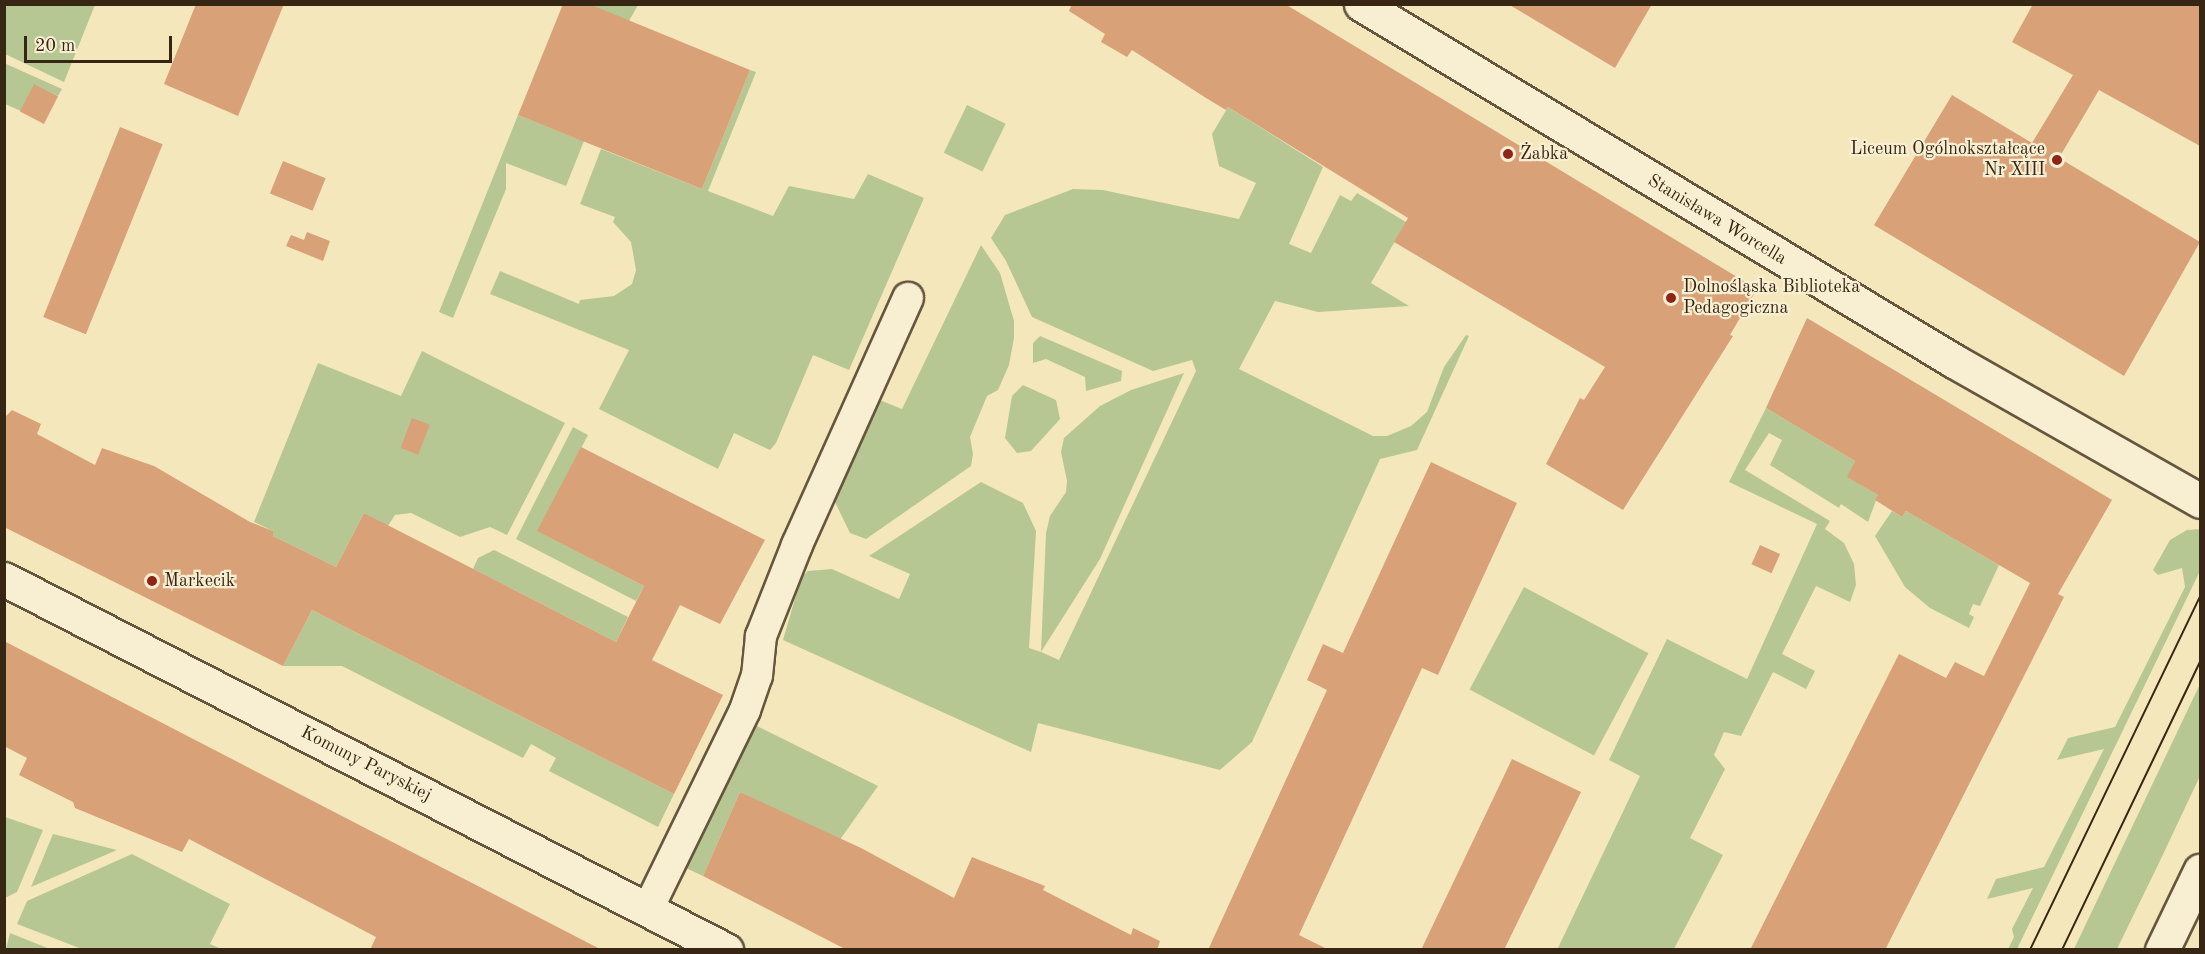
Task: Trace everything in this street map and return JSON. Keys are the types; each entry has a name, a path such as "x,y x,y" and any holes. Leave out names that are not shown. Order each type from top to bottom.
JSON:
{"street":[{"name":"Stanisława Worcella","path":"1361,4 1954,361 2200,501"},
{"name":"Komuny Paryskiej","path":"4,579 726,950"},
{"path":"2162,950 2200,871"}],"lane":[{"path":"648,909 745,710 757,676 761,636 796,545 908,298"}],"green space":[{"path":"5,4 95,5 64,82 5,54"},
{"path":"589,5 638,5 629,21"},
{"path":"4,63 62,89 58,96 34,85 21,111 5,104"},
{"path":"750,70 756,72 708,191 773,216 789,186 854,199 868,174 924,198 849,370 813,355 776,443 770,450 734,433 718,469 599,409 629,350 490,294 500,271 579,304 580,300 614,296 632,284 636,270 631,242 613,222 615,217 580,204 601,149 702,189"},
{"path":"967,105 1006,124 982,171 944,153"},
{"path":"1228,107 1323,167 1289,244 1311,253 1340,195 1351,201 1357,193 1406,222 1371,283 1409,306 1318,312 1275,301 1239,369 1373,436 1387,436 1411,426 1427,412 1444,367 1466,335 1469,336 1417,450 1380,459 1252,742 1220,770 1038,723 1031,752 783,640 801,578 808,571 832,569 899,599 910,574 869,556 981,482 1023,503 1036,531 1029,648 1059,660 1196,371 1192,360 1153,371 1032,317 1006,261 991,238 1005,215 1073,189 1103,190 1239,219 1256,183 1219,166 1212,134"},
{"path":"518,115 584,141 566,186 506,163 506,189 453,318 439,312"},
{"path":"981,245 1000,273 1014,321 1014,338 1009,365 998,390 987,396 970,437 973,454 971,466 866,539 850,533 834,500 877,399 902,409"},
{"path":"1040,336 1122,371 1121,381 1086,391 1085,377 1046,359 1033,363 1033,343"},
{"path":"422,351 565,423 507,535 490,527 460,537 411,513 395,515 388,526 364,513 336,567 273,536 273,531 254,522 318,363 401,396"},
{"path":"1184,373 1100,559 1041,652 1046,533 1050,516 1066,492 1067,481 1061,452 1064,438 1100,406 1131,390"},
{"path":"1023,385 1056,400 1060,419 1031,451 1017,453 1005,438 1012,396"},
{"path":"1766,408 1855,461 1848,477 1878,495 1868,522 1841,504 1839,508 1770,465 1782,440 1769,433 1745,470 1830,521 1825,529 1844,543 1854,564 1856,585 1850,602 1816,586 1782,654 1815,671 1806,689 1773,672 1741,736 1724,732 1714,755 1725,769 1690,838 1723,855 1674,949 1557,950 1640,776 1609,760 1667,639 1747,679 1817,524 1729,482"},
{"path":"573,427 588,435 538,531 644,586 636,601 516,539"},
{"path":"1892,511 1902,517 1906,511 1999,565 1980,606 1973,604 1969,614 1974,617 1969,628 1930,608 1905,587 1875,536"},
{"path":"2200,529 2200,571 2017,949 2008,949 2014,937 2012,929 2033,888 1987,899 1996,879 2044,867 2104,749 2057,760 2068,738 2115,727 2185,587 2182,568 2158,575 2153,570 2170,540 2187,530"},
{"path":"494,550 628,617 616,642 473,569 478,558"},
{"path":"1524,587 1648,653 1594,756 1470,689"},
{"path":"312,610 674,794 658,827 549,771 556,758 531,744 523,758 342,666 283,666"},
{"path":"2200,684 2200,776 2158,865 2117,949 2074,949"},
{"path":"755,725 878,786 839,841 740,792 703,876 684,867"},
{"path":"5,817 43,830 17,892 5,898"},
{"path":"53,834 117,850 31,887"},
{"path":"132,854 230,904 210,944 221,949 82,949 17,924 27,901"},
{"path":"10,933 50,949 6,949"}],"building":[{"path":"196,4 284,4 238,116 164,84"},
{"path":"563,4 589,4 750,70 702,189 518,115"},
{"path":"1072,4 1285,4 1757,289 1730,335 1733,336 1623,510 1546,464 1580,398 1584,400 1605,367 1394,242 1408,218 1228,107 1226,110 1206,98 1132,50 1127,57 1101,42 1105,34 1069,11"},
{"path":"1508,4 1652,4 1615,68"},
{"name":"Liceum Ogólnokształcące Nr XIII","path":"2033,4 2200,4 2200,146 2099,90 2059,158 2200,242 2124,376 1874,225 1952,95 2032,143 2073,75 2012,42"},
{"path":"34,84 58,96 44,124 20,112"},
{"path":"120,127 163,144 86,334 43,317"},
{"path":"283,161 326,178 313,211 270,193"},
{"path":"307,232 330,241 323,261 286,246 291,235 304,240"},
{"path":"1807,318 2112,500 2058,594 2064,597 1885,950 1750,950 1899,654 1946,678 1955,662 1984,676 2030,583 1906,511 1902,517 1875,500 1878,495 1847,477 1855,461 1766,408"},
{"path":"12,410 41,424 37,434 95,465 102,448 154,466 250,522 273,531 273,536 336,567 364,513 616,642 644,586 537,531 581,447 765,540 720,624 680,605 652,660 723,695 674,794 312,610 283,666 4,527 4,418"},
{"path":"412,418 430,425 418,455 401,448"},
{"path":"1431,462 1517,503 1438,675 1422,668 1299,935 1329,950 1208,950 1327,690 1307,680 1323,644 1343,653"},
{"path":"1760,545 1780,554 1772,573 1751,564"},
{"path":"4,641 602,950 370,950 376,937 189,839 182,852 75,808 73,802 19,775 27,758 4,746"},
{"path":"1512,759 1581,792 1504,950 1421,950"},
{"path":"740,792 861,848 954,898 972,857 1045,886 1043,890 1131,935 1133,928 1160,941 1157,950 847,950 703,876"}],"tram line":[{"path":"2030,950 2200,597"},
{"path":"2062,950 2200,662"}],"place":[{"name":"Żabka","path":"1508,154"},
{"name":"Liceum Ogólnokształcące Nr XIII","path":"2057,160"},
{"name":"Dolnośląska Biblioteka Pedagogiczna","path":"1671,298"},
{"name":"Markecik","path":"152,581"}]}
